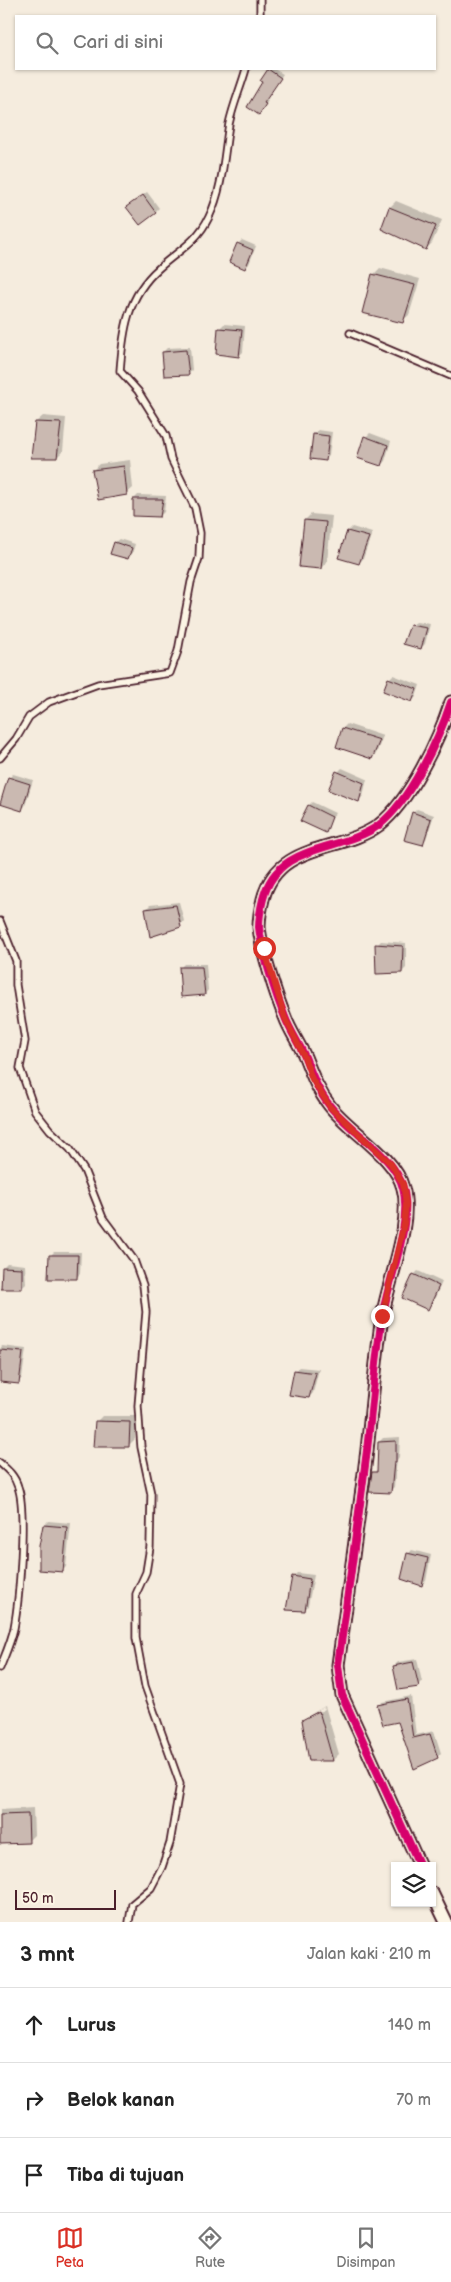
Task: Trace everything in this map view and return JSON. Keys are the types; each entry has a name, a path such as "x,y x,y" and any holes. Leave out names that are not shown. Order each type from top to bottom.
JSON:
{"street":[{"path":"418,1862 342,1695 338,1664 367,1450 382,1316 404,1224 406,1204 403,1184 391,1164 330,1107 312,1079 304,1056 285,1018 259,926 263,899 270,881 280,868 302,854 348,839 378,826 394,810 428,757 442,728 451,702"},
{"path":"436,1901 446,1922"}],"lane":[{"path":"260,0 260,15"},
{"path":"0,758 16,739 29,717 49,702 98,684 170,673 178,651 191,582 199,558 200,533 195,508 171,459 166,436 138,391 120,371 122,347 125,323 142,284 197,238 210,217 218,195 230,121 246,70"},
{"path":"350,333 451,376"},
{"path":"0,921 16,961 16,985 25,1041 20,1068 35,1111 50,1130 70,1149 84,1170 103,1218 134,1260 143,1285 146,1312 138,1406 141,1447 152,1494 150,1547 146,1572 136,1594 136,1638 139,1663 145,1686 180,1784 170,1843 162,1867 151,1888 132,1904 129,1922"},
{"path":"0,1463 13,1476 18,1487 22,1512 17,1610 14,1629 0,1668"}],"building":[{"path":"267,70 281,78 264,103 266,104 259,115 247,107 262,82 260,81"},
{"path":"143,195 156,213 140,225 126,207"},
{"path":"389,207 436,226 426,250 381,229"},
{"path":"237,243 253,250 245,269 229,262"},
{"path":"372,274 415,285 403,323 362,313"},
{"path":"218,328 242,330 239,357 216,354"},
{"path":"186,350 189,375 164,376 162,352"},
{"path":"35,422 61,423 57,458 31,458"},
{"path":"313,434 329,436 326,461 310,459"},
{"path":"364,436 388,445 381,466 357,458"},
{"path":"124,466 127,495 98,500 92,470"},
{"path":"133,499 163,499 160,517 133,516"},
{"path":"304,520 326,522 321,569 299,567"},
{"path":"347,531 369,537 359,564 338,558"},
{"path":"114,542 132,548 128,559 110,554"},
{"path":"410,625 427,628 421,649 403,644"},
{"path":"388,678 417,689 412,702 383,691"},
{"path":"342,728 380,740 372,759 336,747"},
{"path":"336,771 364,783 359,802 328,790"},
{"path":"8,777 30,784 22,811 0,804"},
{"path":"308,805 332,817 326,833 300,821"},
{"path":"412,812 431,819 423,845 404,840"},
{"path":"176,905 181,927 150,937 145,909"},
{"path":"375,944 403,946 402,973 376,974"},
{"path":"179,967 202,967 205,995 181,997"},
{"path":"49,1255 78,1255 77,1279 48,1279"},
{"path":"2,1267 22,1268 22,1289 1,1289"},
{"path":"413,1274 439,1286 428,1310 402,1298"},
{"path":"0,1350 23,1352 19,1384 0,1382"},
{"path":"294,1370 316,1373 309,1398 289,1395"},
{"path":"95,1421 130,1422 129,1447 93,1447"},
{"path":"396,1441 396,1462 394,1462 391,1493 369,1492 372,1472 377,1472 378,1442"},
{"path":"43,1525 67,1527 63,1572 39,1570 39,1546"},
{"path":"407,1553 428,1558 422,1586 401,1579"},
{"path":"292,1576 310,1579 305,1611 286,1610"},
{"path":"413,1662 419,1687 398,1690 393,1666"},
{"path":"407,1699 413,1738 430,1734 438,1758 414,1769 398,1722 383,1725 377,1705"},
{"path":"319,1711 333,1761 309,1761 302,1720"},
{"path":"28,1814 29,1843 0,1844 0,1815"}],"cycle path":[{"path":"418,1862 342,1695 338,1665 357,1531 382,1318 405,1218 403,1188 391,1165 339,1116 319,1089 281,1008 273,985 259,927 263,899 271,880 282,867 296,857 364,834 379,825 391,814 402,801 422,768 451,702"}],"route":[{"path":"264,948 285,1018 304,1056 312,1079 330,1107 391,1164 403,1184 406,1204 404,1224 382,1316"}]}
